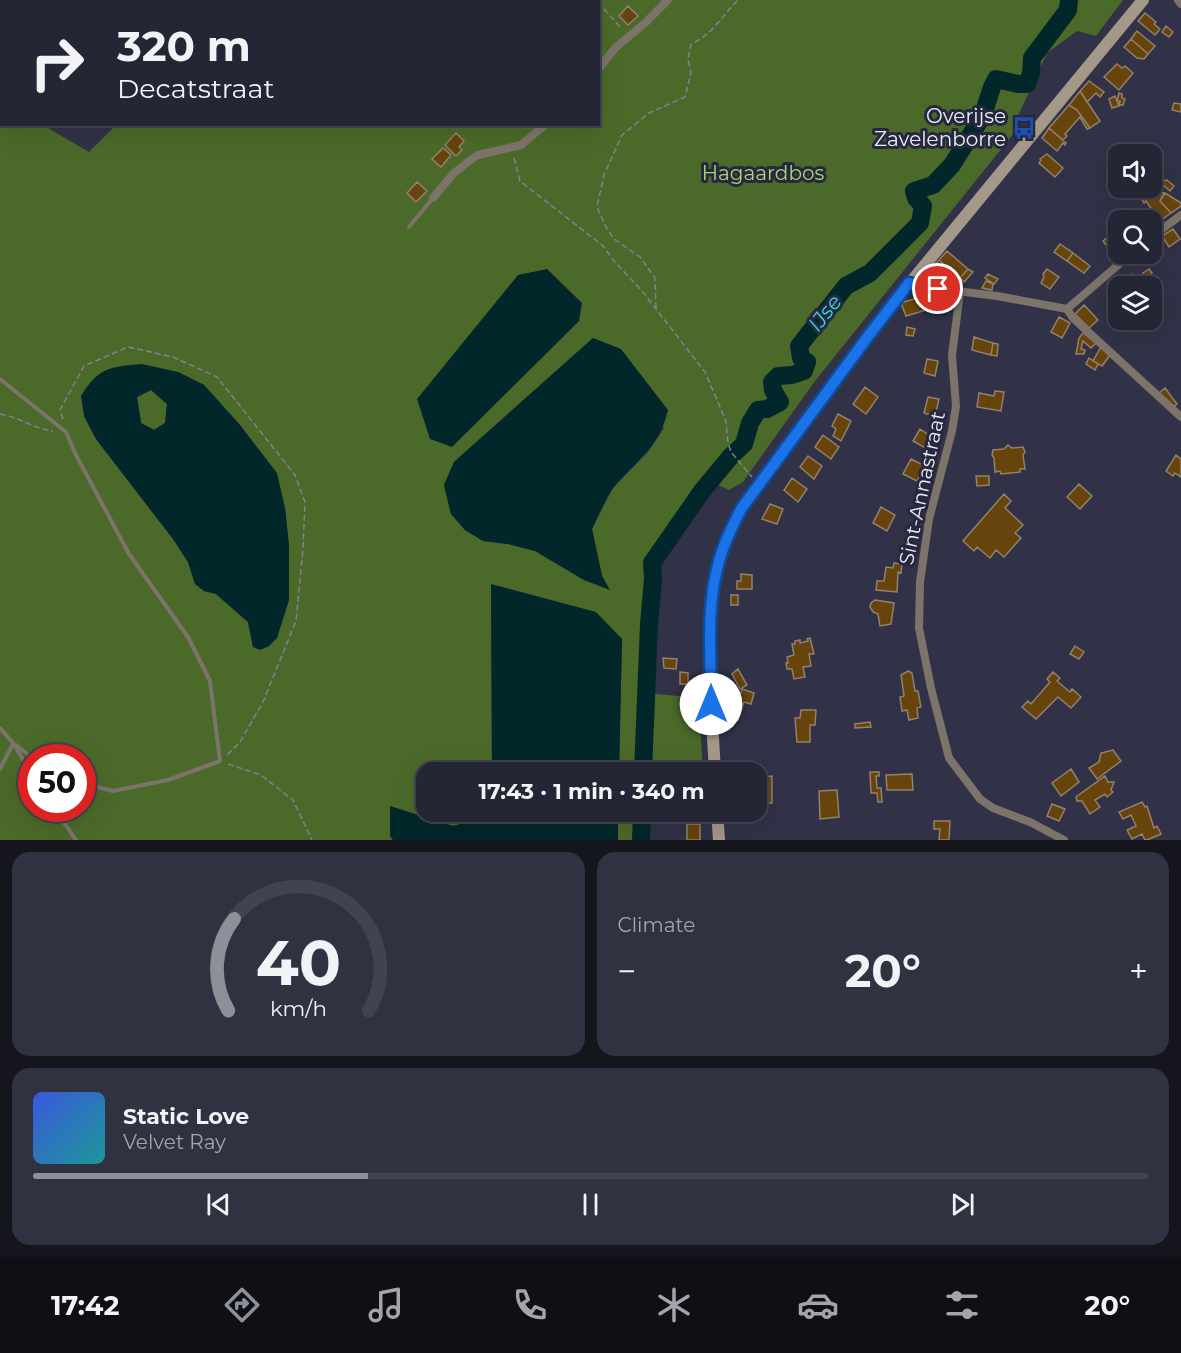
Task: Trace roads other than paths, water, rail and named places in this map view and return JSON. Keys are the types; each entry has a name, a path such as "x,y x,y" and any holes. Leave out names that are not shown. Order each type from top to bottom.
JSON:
{"main road":[{"path":"714,762 711,704 711,607 723,548 741,509 909,283 1143,0"},
{"path":"718,822 719,840"}],"street":[{"path":"600,67 615,48 668,0"},
{"path":"1178,0 1181,4"},
{"path":"433,198 453,174 469,160 488,152 521,145 544,126"},
{"path":"1162,229 1181,215"},
{"path":"1067,309 1119,264"},
{"path":"909,283 916,286 997,296 1067,309 1073,318 1181,417"},
{"name":"Sint-Annastraat","path":"960,292 952,355 956,406 952,431 929,519 920,582 919,628 949,758 986,804 1010,816 1030,822 1064,840"}],"lane":[{"path":"409,227 433,198"},
{"path":"0,379 66,432 129,554 188,637 210,681 220,761 168,780 113,791 96,787"},
{"path":"0,728 18,751"},
{"path":"13,743 18,747"},
{"path":"0,769 13,743"},
{"path":"64,822 76,840"}],"waterway":[{"name":"IJse","path":"643,762 652,563 702,491 744,444 750,423 758,410 767,409 780,402 773,390 772,382 778,376 804,371 807,362 801,358 799,346 846,286 870,273 920,223 923,206 916,198 914,191 933,185 952,165 983,115 996,79 1027,84 1031,73 1032,58 1068,10 1069,0"},
{"name":"IJse","path":"641,840 642,822"}],"place":[{"name":"Overijse Zavelenborre","path":"1024,128"}],"park label":[{"name":"Hagaardbos","path":"763,173"}]}
